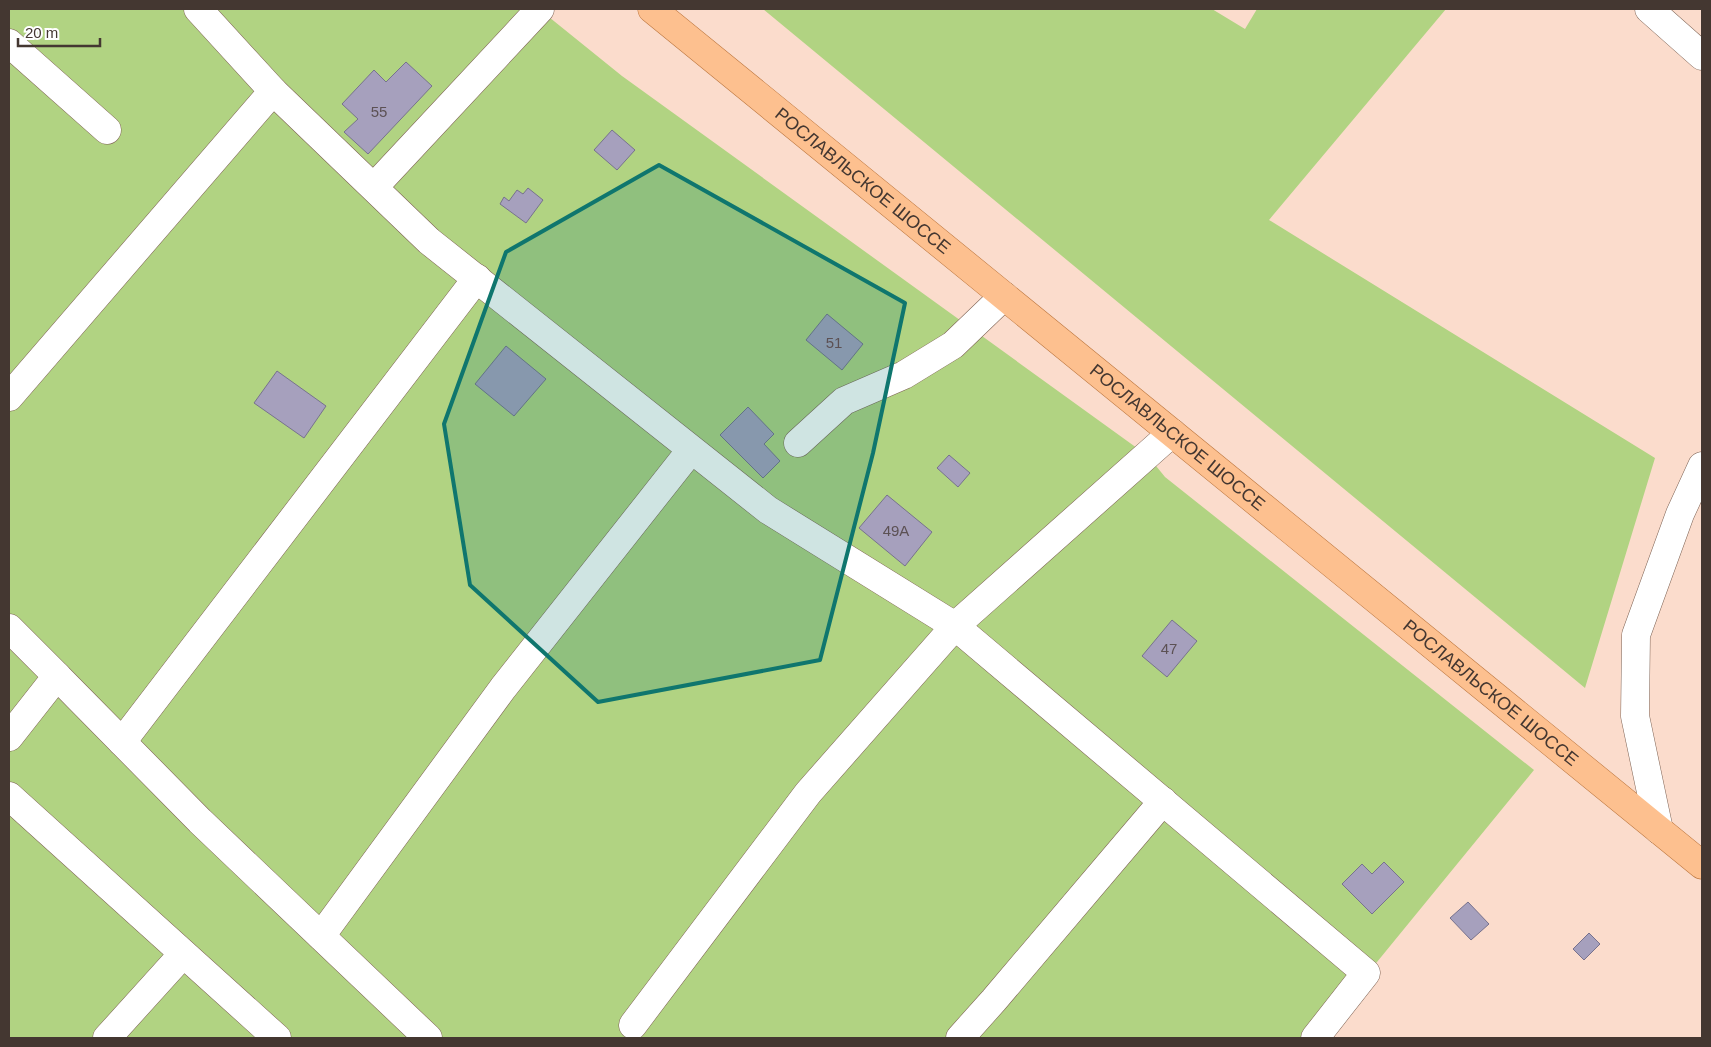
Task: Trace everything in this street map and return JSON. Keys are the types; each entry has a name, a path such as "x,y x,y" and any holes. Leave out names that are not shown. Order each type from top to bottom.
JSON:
{"main road":[{"name":"РОСЛАВЛЬСКОЕ ШОССЕ","path":"652,9 1702,865"}],"lane":[{"path":"198,9 272,91 429,240 768,510 955,626 1366,973 1315,1038"},
{"path":"374,188 540,9"},
{"path":"1649,9 1702,56"},
{"path":"9,43 108,130"},
{"path":"9,396 272,91"},
{"path":"122,742 477,278"},
{"path":"798,443 844,400 904,375 953,345 1004,296"},
{"path":"633,1025 808,793 955,626 1172,433"},
{"path":"321,936 503,688 691,450"},
{"path":"1659,830 1635,716 1636,635 1680,514 1702,466"},
{"path":"9,628 200,821 428,1038"},
{"path":"9,738 56,676"},
{"path":"9,796 277,1038"},
{"path":"960,1038 1163,801"},
{"path":"107,1038 183,954"}],"highlighted area":[{"path":"659,165 905,303 873,453 820,660 598,702 470,585 444,424 506,252"}],"green space":[{"path":"9,9 539,9 622,76 1148,456 1165,477 1534,770 1377,962 1309,1038 9,1038"},
{"path":"763,9 1212,9 1245,29 1257,9 1446,9 1269,220 1655,458 1585,688"}],"building":[{"path":"406,62 432,86 368,154 344,132 358,119 342,104 374,70 386,82"},
{"path":"612,130 635,150 617,170 594,150"},
{"path":"528,188 543,200 526,223 500,204 504,197 509,201 517,190 523,194"},
{"path":"827,314 863,344 842,370 806,340"},
{"path":"506,346 546,379 514,416 475,384"},
{"path":"277,371 326,406 304,438 254,403"},
{"path":"748,407 774,434 764,444 780,461 763,478 720,435"},
{"path":"949,455 970,473 958,487 937,468"},
{"path":"887,495 932,532 905,566 859,528"},
{"path":"1172,620 1197,641 1167,677 1142,656"},
{"path":"1384,862 1404,882 1372,914 1342,884 1362,864 1372,874"},
{"path":"1468,902 1489,924 1471,940 1450,918"},
{"path":"1589,933 1600,944 1584,960 1573,949"}]}
